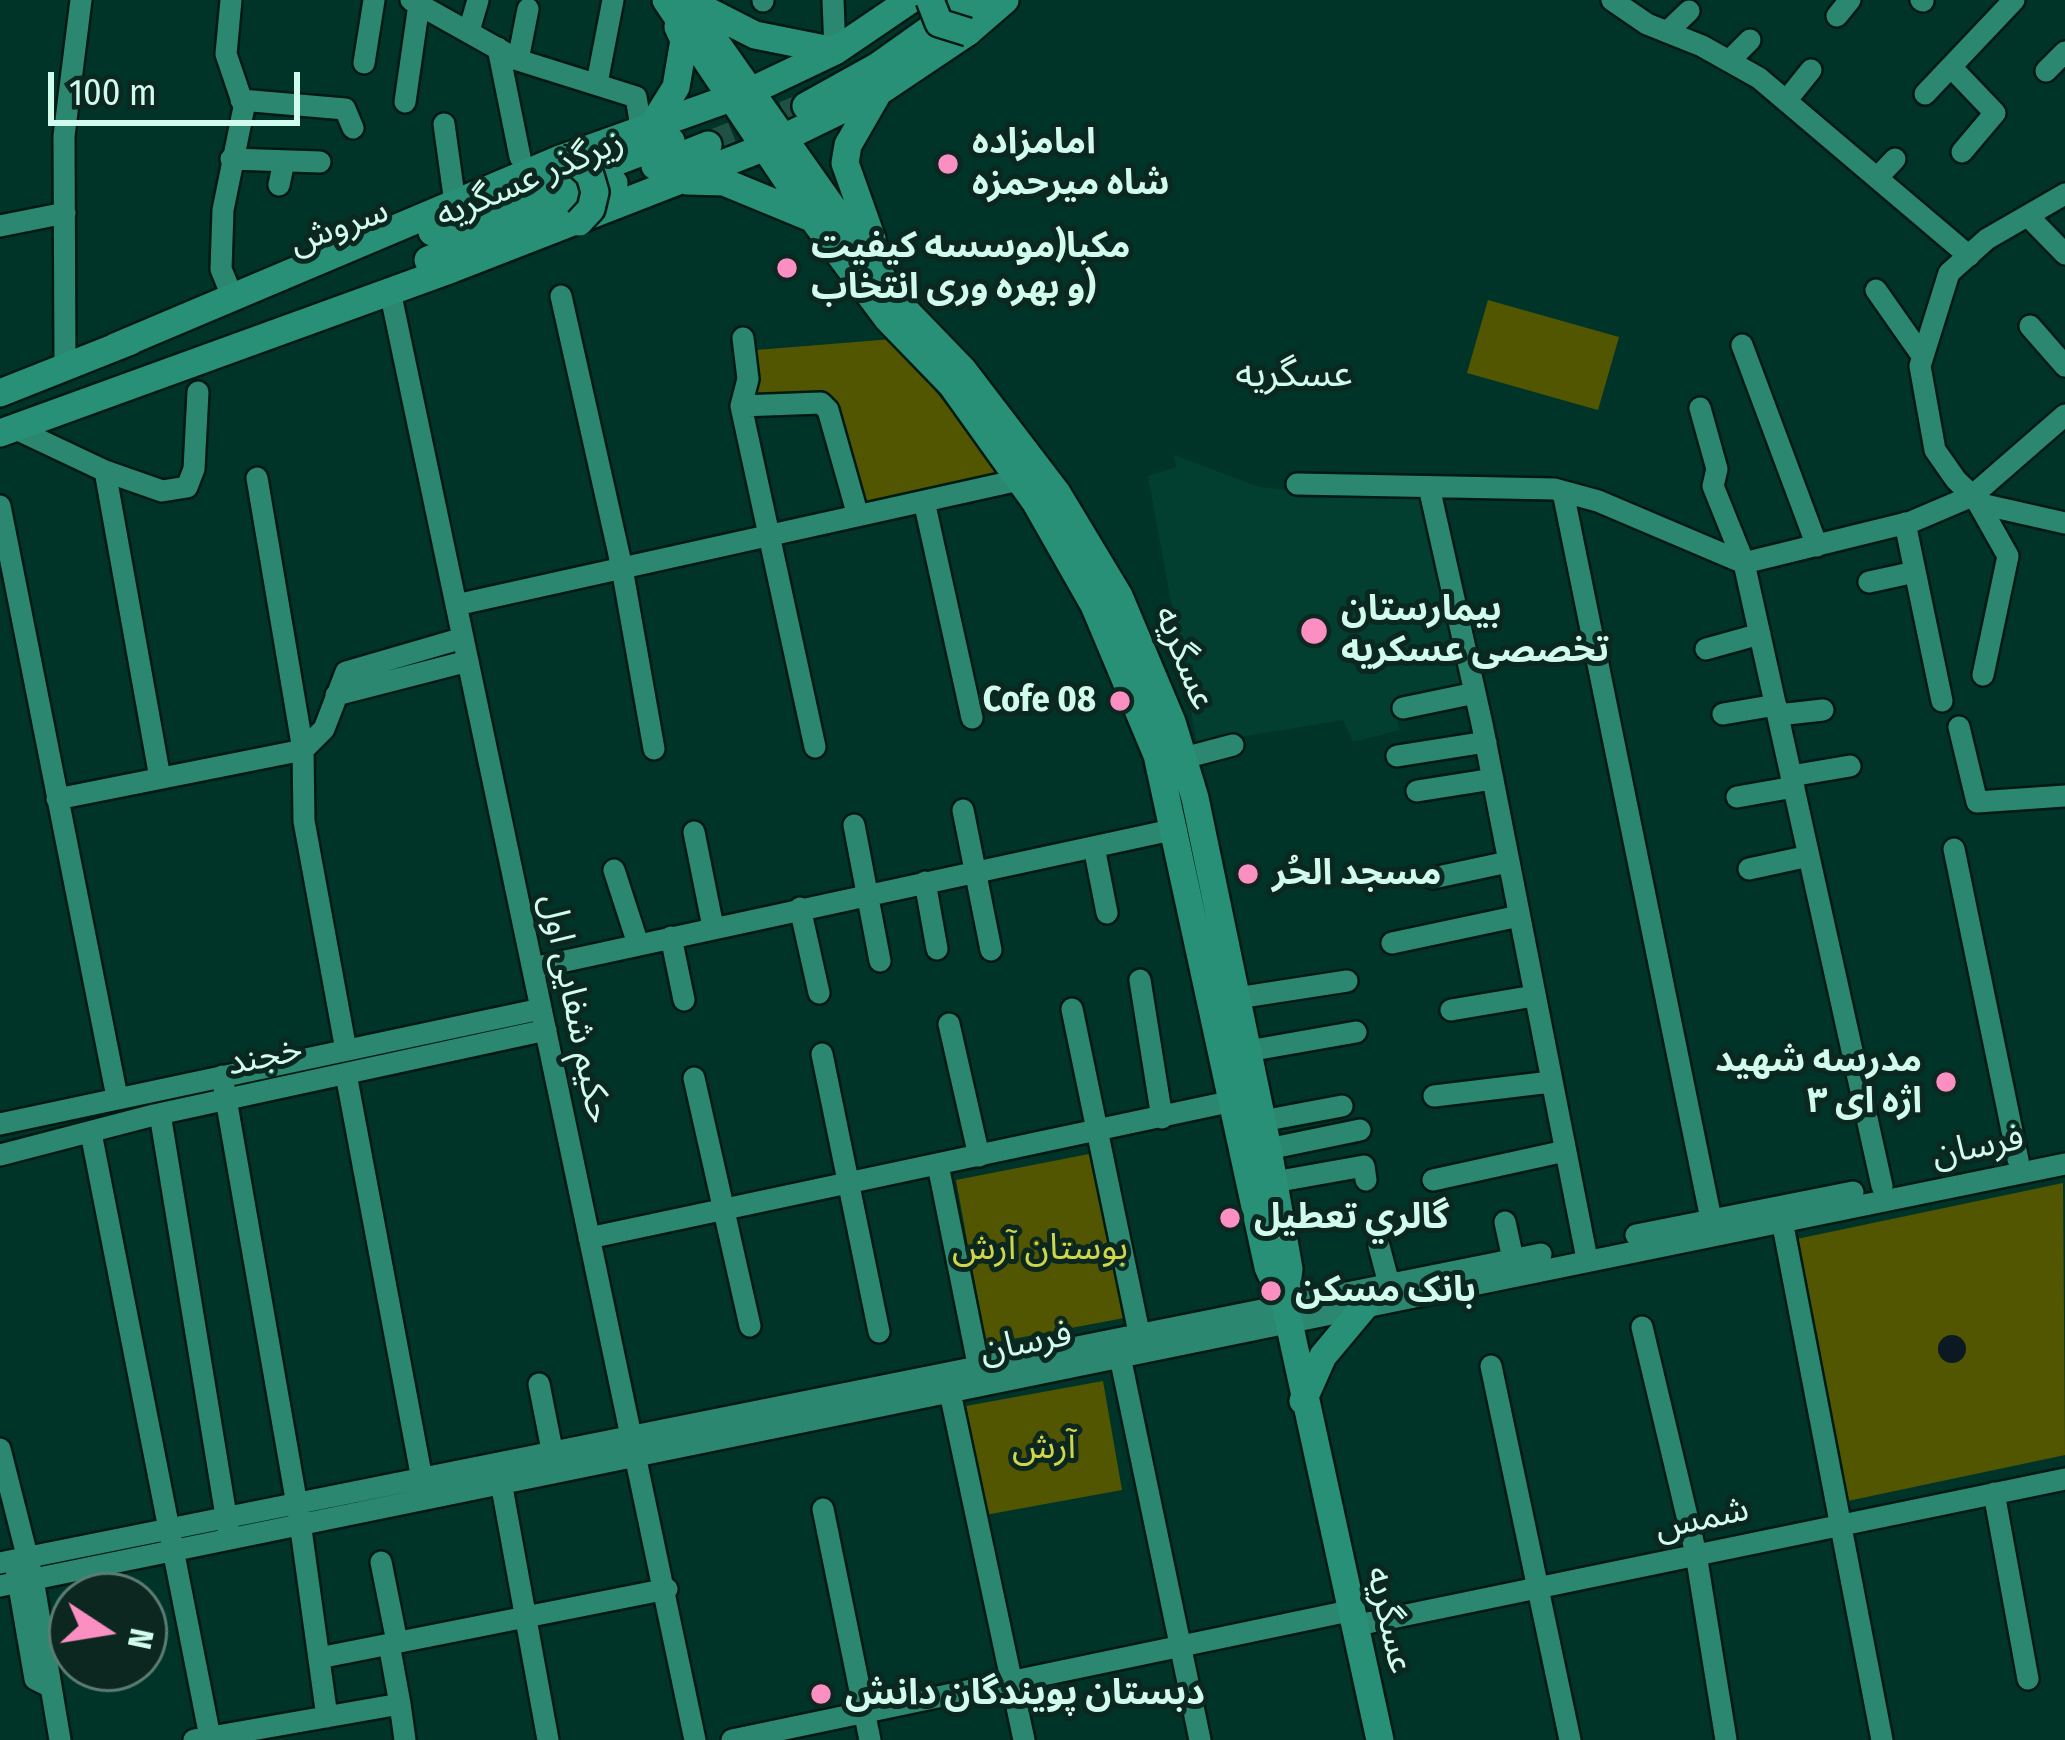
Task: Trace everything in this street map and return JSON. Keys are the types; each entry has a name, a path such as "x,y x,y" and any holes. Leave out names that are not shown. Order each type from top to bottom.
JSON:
{"main road":[{"path":"115,347 560,160 741,95 835,52 910,0"},
{"path":"968,32 939,23 934,0 802,97 878,66 971,0"},
{"path":"7,430 190,381 390,291 774,143 880,91 968,32 1005,0"},
{"path":"678,3 755,35 835,52"},
{"path":"678,3 774,143"},
{"path":"646,131 676,86 684,40 678,3"},
{"path":"880,91 854,133 845,163 853,196 904,309"},
{"name":"سروش","path":"0,393 115,347 705,137"},
{"name":"زیرگذر عسگریه","path":"190,381 490,233 705,137"},
{"name":"عسگریه","path":"774,143 813,219 887,318 951,384 1019,480 1094,605 1157,755 1268,1267 1287,1313 1380,1740"},
{"name":"عسگریه","path":"774,143 904,309 963,370 1058,493 1119,596 1184,758 1268,1149 1289,1269 1287,1313"},
{"path":"560,160 577,163 590,175 595,192 591,209 579,221"},
{"path":"671,180 724,182 813,219"},
{"path":"1303,1401 1323,1356 1364,1307"}],"street":[{"path":"65,367 64,136 81,0"},
{"path":"230,0 226,54 241,100 221,269 232,296"},
{"path":"364,63 374,0"},
{"path":"469,31 478,0"},
{"path":"597,83 613,0"},
{"path":"833,0 835,52"},
{"path":"1925,94 2014,0"},
{"path":"1615,1 1666,32 1729,61 1786,101 1969,256"},
{"path":"406,103 415,2 508,54 636,97 646,131"},
{"path":"520,158 508,54 529,9"},
{"path":"1666,32 1689,11"},
{"path":"1729,61 1750,40"},
{"path":"2045,71 2065,52"},
{"path":"1951,67 1995,113 1962,152"},
{"path":"1786,101 1811,70"},
{"path":"241,100 345,109 353,128"},
{"path":"444,124 454,203"},
{"path":"231,159 320,162"},
{"path":"1877,178 1895,159"},
{"path":"279,185 284,161"},
{"path":"1983,675 2008,556 1975,498 1935,450 1924,405 1923,357 1949,273 2065,194"},
{"path":"1,229 64,213"},
{"path":"2028,216 2065,254"},
{"path":"1876,290 1923,357"},
{"name":"حکیم شفایی اول","path":"390,291 667,1588 695,1740"},
{"path":"561,296 622,568 654,749"},
{"path":"2030,326 2065,367"},
{"path":"743,338 748,379 741,406 815,747"},
{"path":"1742,344 1817,547"},
{"path":"7,430 162,491 187,488 194,469 190,381"},
{"path":"741,406 821,404 828,410 858,516"},
{"path":"1700,408 1717,469 1713,486 1744,563 1882,1186"},
{"path":"1297,484 1563,492 1744,563 1905,523 1975,498 2065,415"},
{"path":"105,471 160,778"},
{"path":"257,478 303,750 304,821 346,1050"},
{"path":"456,604 1019,480"},
{"path":"1430,487 1486,742 1585,1252"},
{"path":"1563,492 1713,1228"},
{"path":"1975,498 2065,523"},
{"path":"924,501 972,718"},
{"path":"0,506 117,1097"},
{"path":"1905,523 1942,700"},
{"path":"1869,582 1915,572"},
{"path":"1706,649 1760,634"},
{"path":"57,799 303,750 324,729 346,672 464,638"},
{"path":"336,695 468,661"},
{"path":"1403,708 1475,693"},
{"path":"1723,714 1823,710"},
{"path":"1959,727 1977,802 2065,796"},
{"path":"1396,756 1486,742"},
{"path":"1184,758 1233,745"},
{"path":"1737,797 1850,766"},
{"path":"1417,791 1493,779"},
{"path":"963,810 979,871 991,950"},
{"path":"854,825 880,961"},
{"path":"533,968 1176,830"},
{"path":"694,832 713,927"},
{"path":"1094,847 1107,913"},
{"path":"1954,849 2018,1160"},
{"path":"1749,868 1809,856"},
{"path":"1433,878 1508,862"},
{"path":"614,870 638,944"},
{"path":"925,882 938,949"},
{"path":"800,908 818,993"},
{"path":"1392,944 1519,916"},
{"path":"671,937 684,1000"},
{"path":"1140,980 1162,1118"},
{"path":"1237,998 1347,981"},
{"path":"1451,1010 1534,996"},
{"path":"1072,1009 1099,1131 1130,1347 1200,1740"},
{"path":"512,1014 526,1021 520,1036"},
{"name":"خجند","path":"0,1124 512,1014 543,1019"},
{"name":"خجند","path":"0,1155 160,1114 520,1036 543,1019"},
{"path":"949,1024 979,1156"},
{"path":"1248,1051 1356,1032"},
{"path":"822,1054 879,1332"},
{"path":"346,1074 424,1488"},
{"path":"221,1076 298,1512 327,1717"},
{"path":"694,1078 750,1325"},
{"path":"1434,1096 1551,1082"},
{"path":"590,1238 1233,1101"},
{"path":"1262,1120 1342,1106"},
{"path":"160,1114 227,1527"},
{"path":"1268,1149 1360,1130"},
{"path":"91,1133 170,1538 202,1738 281,1732 327,1717 400,1705"},
{"path":"1433,1180 1565,1151"},
{"name":"فرسان","path":"1781,1215 1882,1186 2018,1160 2065,1156"},
{"name":"فرسان","path":"1287,1313 1364,1307 1514,1267 2065,1156"},
{"path":"938,1165 981,1377"},
{"path":"1274,1182 1364,1166 1366,1180"},
{"path":"1781,1215 1882,1740"},
{"path":"1505,1222 1514,1267"},
{"path":"1379,1246 1389,1284"},
{"name":"فرسان","path":"16,1571 1130,1347 1287,1313 1389,1284 1514,1267"},
{"path":"1642,1327 1696,1554 1726,1740"},
{"path":"1491,1366 1570,1740"},
{"path":"538,1384 554,1461"},
{"path":"948,1384 1024,1740"},
{"path":"0,1455 16,1571"},
{"name":"فرسان","path":"424,1488 501,1482 554,1461"},
{"name":"شمس","path":"732,1740 1182,1647 1540,1588 1840,1522 2065,1479"},
{"path":"501,1482 548,1740"},
{"path":"1994,1493 2028,1679"},
{"path":"0,1494 16,1571 51,1675 47,1685 60,1740"},
{"path":"823,1509 870,1740"},
{"path":"381,1562 405,1740"},
{"path":"319,1658 667,1588"}],"shaded area":[{"name":"بیمارستان تخصصی عسکریه","path":"1174,455 1259,487 1294,491 1297,498 1424,497 1464,687 1392,703 1400,730 1353,742 1343,720 1197,744 1148,476 1176,467"}],"green space":[{"path":"1488,300 1619,337 1598,410 1467,373"},
{"path":"893,339 1003,474 863,507 833,396 757,394 756,350"},
{"name":"بوستان آرش","path":"1094,1153 1124,1318 986,1344 956,1180"},
{"path":"2063,1183 2065,1455 1843,1502 1792,1240"},
{"name":"آرش","path":"1103,1381 1122,1490 985,1515 966,1406"}],"water":[{"path":"1952,1335 1962,1339 1966,1349 1962,1359 1952,1363 1942,1359 1938,1349 1942,1339"}],"tunnel":[{"path":"708,145 806,106"}],"place":[{"name":"امامزاده شاه میرحمزه","path":"948,164"},
{"name":"مکبا(موسسه کیفیت و بهره وری انتخاب)","path":"787,268"},
{"name":"بیمارستان تخصصی عسکریه","path":"1314,631"},
{"name":"Cofe 08","path":"1120,701"},
{"name":"مسجد الحُر","path":"1248,874"},
{"name":"مدرسه شهید اژه ای ۳","path":"1946,1082"},
{"name":"گالري تعطيل","path":"1230,1218"},
{"name":"بانک مسکن","path":"1271,1291"},
{"name":"دبستان پویندگان دانش","path":"821,1694"}],"district":[{"name":"عسگریه","path":"1294,375"}]}
